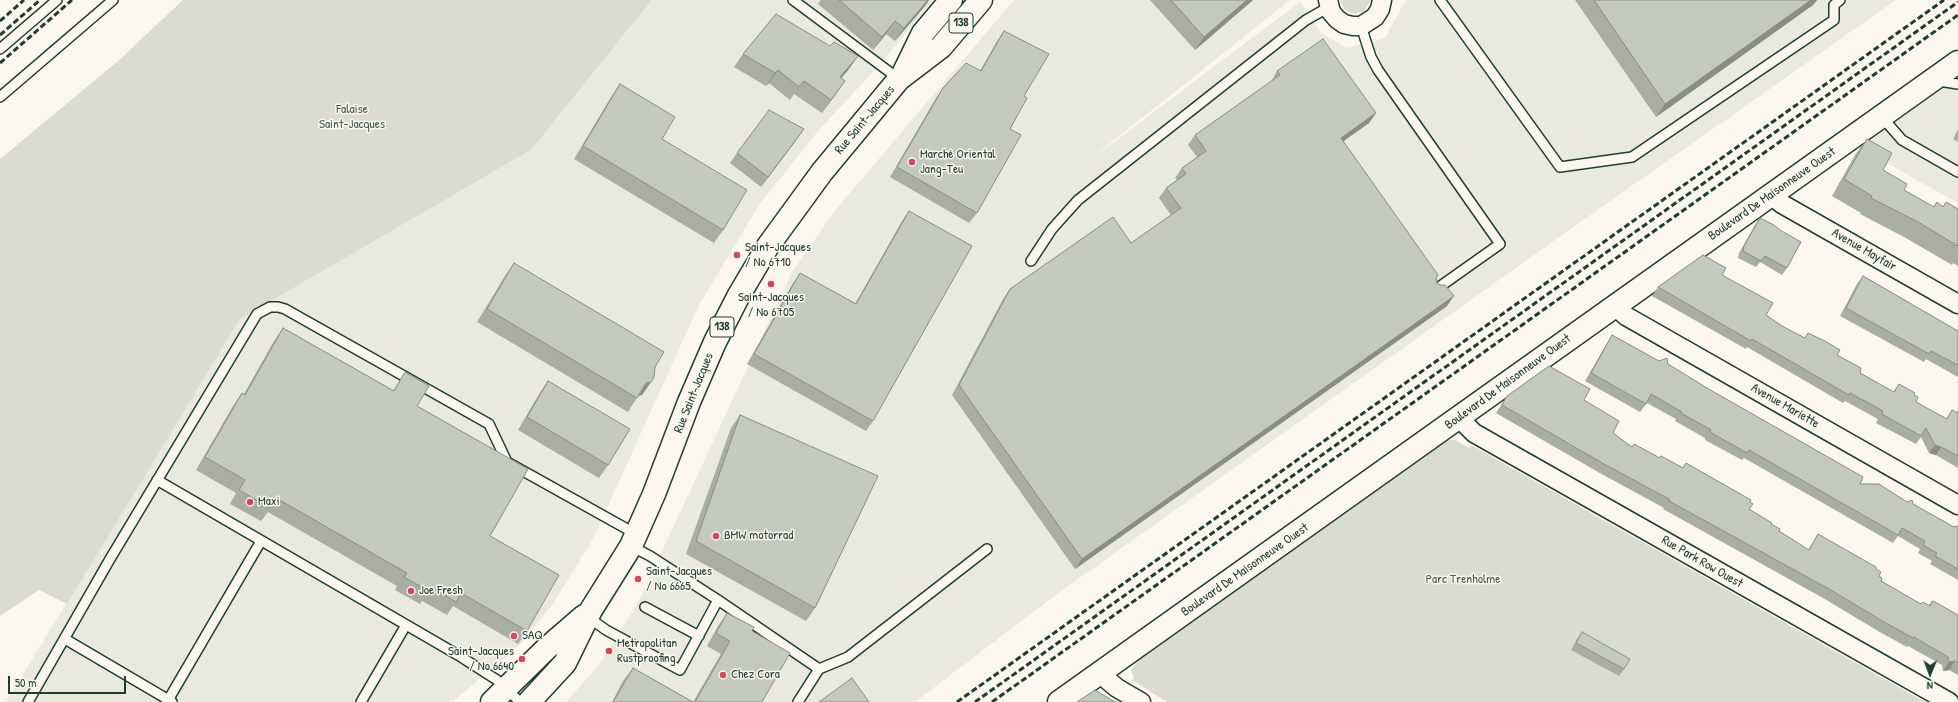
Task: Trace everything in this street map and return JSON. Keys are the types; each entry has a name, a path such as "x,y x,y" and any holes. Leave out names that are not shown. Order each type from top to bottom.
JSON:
{"street":[{"name":"Rue Saint-Jacques","path":"529,702 565,663 590,613 634,540 654,494 701,373 739,295 777,233 810,187 901,77 923,33 951,0"},
{"name":"Rue Saint-Jacques","path":"901,77 941,47 981,0"},
{"path":"1328,3 1337,19 1344,24 1361,26 1375,17 1380,9 1382,0"},
{"name":"Boulevard De Maisonneuve Ouest","path":"1059,702 1881,116 1948,80 1958,62"},
{"name":"Avenue Mayfair","path":"1771,195 1782,204 1958,304"},
{"name":"Avenue Mariette","path":"1614,305 1626,316 1958,505"},
{"name":"Rue Park Row Ouest","path":"1459,418 1474,433 1949,702"},
{"name":"Rue Saint-Jacques","path":"506,697 547,648 590,613"},
{"path":"1099,673 1118,688 1141,702"}],"lane":[{"path":"0,49 58,0"},
{"path":"0,97 113,0"},
{"path":"794,0 901,77"},
{"path":"1440,0 1560,167 1632,157 1834,20 1834,5 1840,0"},
{"path":"1031,261 1052,229 1078,200 1328,3"},
{"path":"1361,26 1371,57 1378,70 1500,244 1435,290"},
{"path":"1881,116 1902,140 1958,172"},
{"path":"28,702 157,480 257,314 262,310 278,307 285,309 489,424 507,462 634,540 650,556 718,600 819,669"},
{"path":"157,480 486,673 506,697"},
{"path":"65,639 170,701 261,541"},
{"path":"798,702 819,669 848,657 987,549"},
{"path":"590,613 606,630 680,670 718,600"},
{"path":"645,607 699,636"},
{"path":"361,702 406,625"}],"shaded area":[{"path":"652,0 934,0 876,69 818,131 759,205 699,305 593,539 552,605 516,649 452,702 6,702 240,319 531,150"},
{"path":"1014,0 1290,0 1078,169 1300,2 1321,33 1346,48 1385,38 1406,0 1896,0 1057,594 915,702 566,702 597,667 637,605 792,272 837,208"},
{"path":"1958,77 1958,203 1860,148"}],"green space":[{"name":"Falaise Saint-Jacques","path":"183,0 652,0 531,150 240,319 67,604 39,590 0,616 0,159 118,61"},
{"path":"1340,0 1371,0 1364,11 1354,14 1345,10"},
{"name":"Parc Trenholme","path":"1448,440 1455,440 1469,448 1471,445 1925,702 1167,702 1132,680 1134,678 1131,670 1137,662"}],"building":[{"path":"839,0 928,0 904,28 895,21 882,37"},
{"path":"1171,0 1247,0 1204,37"},
{"path":"1594,0 1811,0 1665,104"},
{"path":"776,14 830,46 834,42 858,56 840,77 845,81 831,100 804,81 799,87 778,70 775,73 743,54"},
{"path":"1004,31 1049,54 1024,96 1027,98 1010,129 1021,135 977,213 897,167 943,88 966,63 981,71"},
{"path":"1323,39 1376,113 1341,138 1438,275 1436,278 1437,283 1440,285 1445,285 1454,296 1082,559 959,385 1010,289 1113,217 1131,243 1181,208 1166,188 1186,174 1182,168 1206,151 1195,135 1280,75 1277,71"},
{"path":"620,84 675,117 662,139 747,190 723,230 583,146"},
{"path":"769,110 804,129 768,177 737,153"},
{"path":"1867,139 1892,153 1883,170 1907,184 1904,190 1934,207 1937,202 1943,207 1946,202 1958,209 1958,246 1918,222 1871,198 1872,196 1844,179"},
{"path":"909,211 972,246 873,421 754,354 800,273 856,304"},
{"path":"1760,218 1801,242 1787,268 1765,256 1761,261 1743,251 1744,246"},
{"path":"1703,255 1726,268 1722,275 1773,303 1766,315 1782,326 1805,338 1808,333 1825,341 1840,350 1837,355 1861,368 1860,373 1894,392 1899,384 1915,393 1914,395 1918,397 1916,402 1947,419 1952,410 1958,413 1958,456 1935,445 1926,428 1921,436 1882,414 1883,411 1850,393 1849,395 1752,339 1751,341 1658,287"},
{"path":"514,263 664,352 655,367 654,377 651,382 646,383 637,398 487,309"},
{"path":"1863,276 1958,331 1958,365 1931,351 1929,354 1846,308"},
{"path":"283,328 394,391 405,372 429,386 417,406 528,469 490,536 559,575 527,631 461,593 456,602 431,587 429,591 404,577 407,573 276,498 270,508 239,490 245,480 205,457 242,393 245,395"},
{"path":"1612,335 1659,361 1667,358 1668,364 1707,388 1863,477 1860,484 1879,484 1907,502 1912,500 1913,504 1954,527 1958,526 1958,569 1935,556 1937,553 1923,545 1925,541 1902,528 1898,535 1749,450 1747,453 1710,432 1711,430 1651,394 1646,404 1591,373"},
{"path":"1549,366 1590,389 1584,400 1619,421 1613,433 1632,447 1634,444 1683,468 1686,463 1751,500 1750,502 1753,504 1749,509 1772,523 1771,524 1780,529 1779,531 1809,550 1818,534 1876,567 1876,569 1881,572 1879,576 1882,578 1881,581 1921,604 1923,602 1930,606 1932,601 1958,615 1958,663 1955,661 1949,662 1948,657 1914,637 1913,638 1884,622 1829,589 1669,501 1669,499 1604,464 1502,405 1507,396"},
{"path":"548,381 630,429 608,465 527,417"},
{"path":"740,415 878,476 815,608 696,541"},
{"path":"727,613 754,627 752,631 790,653 762,702 695,702 730,641 716,633"},
{"path":"1582,632 1630,659 1624,669 1576,643"},
{"path":"633,668 693,702 613,702"},
{"path":"852,678 869,702 819,702"},
{"path":"1095,690 1115,702 1077,702"}],"railway":[{"path":"0,21 24,0"},
{"path":"0,35 40,0"},
{"path":"0,63 72,0"},
{"path":"957,702 1944,0"},
{"path":"975,702 1958,2"},
{"path":"992,702 1958,15"}],"place":[{"name":"Marché Oriental Jang-Teu","path":"912,162"},
{"name":"Saint-Jacques / No 6710","path":"737,255"},
{"name":"Saint-Jacques / No 6705","path":"771,284"},
{"name":"Maxi","path":"250,502"},
{"name":"BMW motorrad","path":"716,536"},
{"name":"Saint-Jacques / No 6665","path":"638,579"},
{"name":"Joe Fresh","path":"411,591"},
{"name":"SAQ","path":"514,636"},
{"name":"Metropolitan Rustproofing","path":"609,651"},
{"name":"Saint-Jacques / No 6640","path":"522,659"},
{"name":"Chez Cora","path":"723,675"}]}
